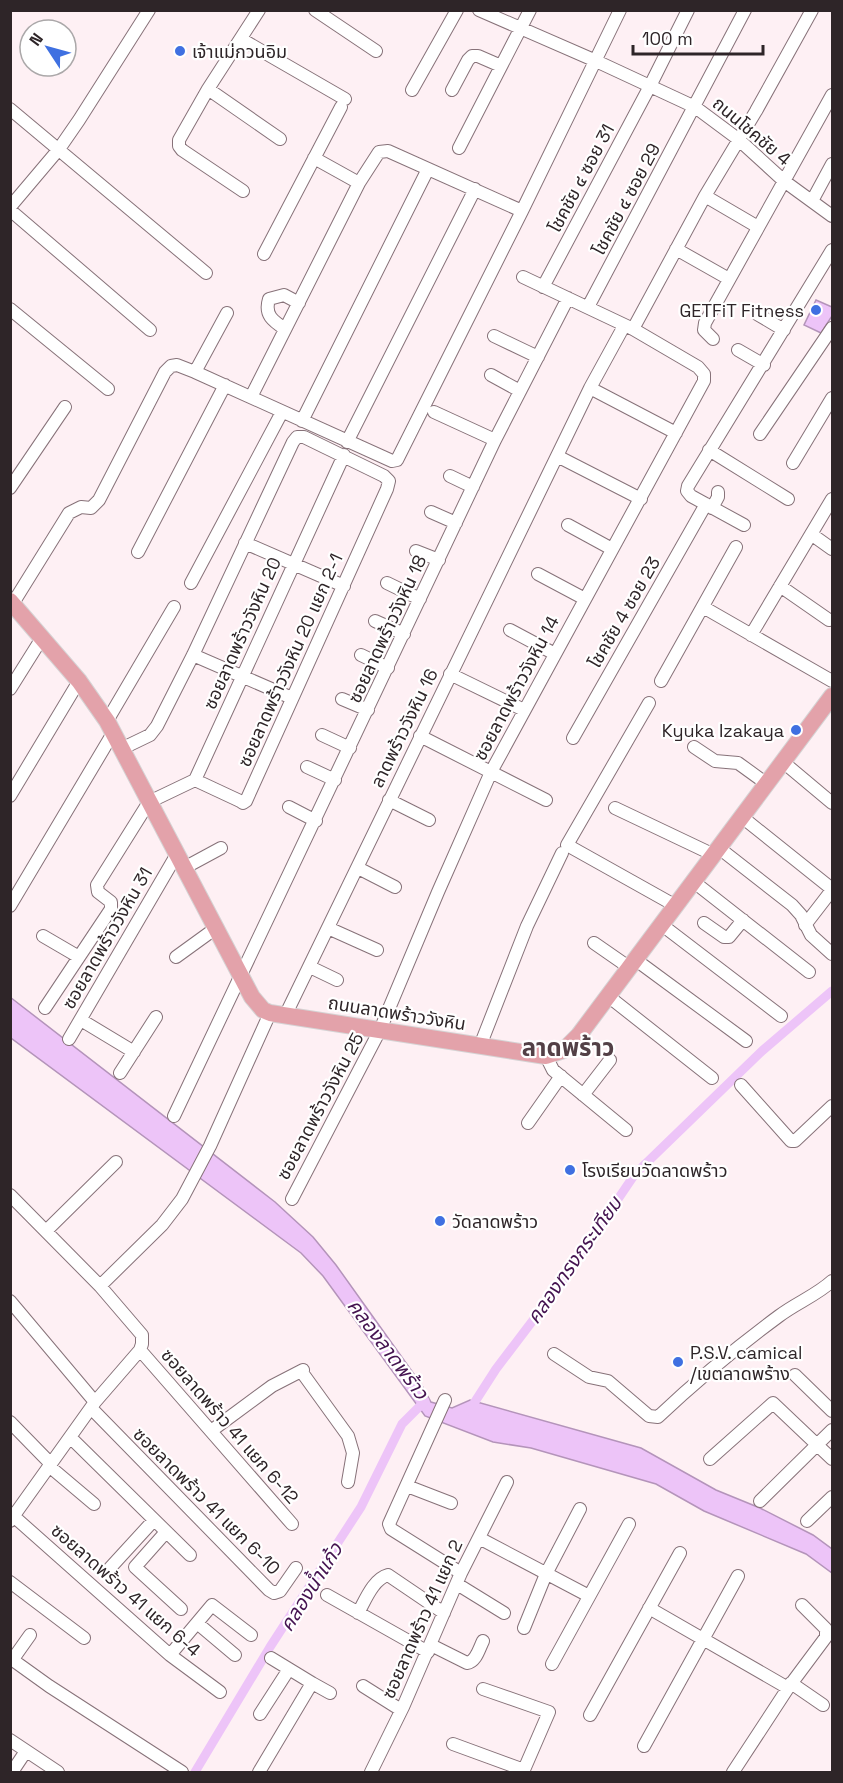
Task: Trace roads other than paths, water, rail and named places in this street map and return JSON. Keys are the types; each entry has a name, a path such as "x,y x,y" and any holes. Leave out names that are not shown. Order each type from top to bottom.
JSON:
{"main road":[{"path":"11,605 79,681 110,727 256,1004 278,1015"},
{"path":"546,1056 564,1050 579,1035 832,699"},
{"name":"ถนนลาดพร้าววังหิน","path":"278,1015 546,1056"}],"street":[{"path":"149,10 58,149 10,208 150,330"},
{"path":"243,191 182,150 179,140 208,89 260,10"},
{"path":"315,10 376,51"},
{"path":"412,90 457,10"},
{"name":"ถนนโชคชัย 4","path":"478,10 521,27 695,107 738,139 784,181 832,216"},
{"path":"459,148 530,10"},
{"path":"11,605 69,513 81,507 91,508 99,500 165,372 171,366 177,365 195,372 347,442 392,461 397,460 620,10"},
{"name":"โชคชัย ๔ ซอย 31","path":"543,287 688,10"},
{"name":"โชคชัย ๔ ซอย 29","path":"588,307 745,10"},
{"name":"ลาดพร้าววังหิน 16","path":"100,1286 162,1225 182,1199 278,1015 310,967 420,735 590,388 676,249 812,10"},
{"path":"241,39 343,103 264,254"},
{"path":"452,90 472,56 478,56 501,66"},
{"path":"208,89 280,139"},
{"path":"713,339 704,330 705,323 832,95"},
{"path":"10,109 206,273"},
{"path":"250,397 359,183 379,152 384,150 522,211"},
{"path":"314,158 359,183"},
{"path":"812,201 832,164"},
{"path":"302,421 428,169"},
{"path":"347,442 475,189"},
{"path":"705,196 758,227"},
{"path":"676,249 729,279"},
{"path":"744,525 687,492 688,486 764,365 832,250"},
{"path":"523,277 628,328"},
{"path":"285,330 268,314 269,299 284,295 299,303"},
{"name":"ซอยลาดพร้าววังหิน 18","path":"174,1116 495,440 568,298"},
{"path":"10,309 108,389"},
{"path":"195,372 227,313"},
{"path":"757,314 784,330"},
{"name":"ซอยลาดพร้าววังหิน 14","path":"380,1030 491,772 704,381 704,374 698,367 628,328"},
{"path":"760,434 832,328"},
{"path":"494,336 537,357"},
{"path":"738,350 764,365"},
{"path":"491,375 520,391"},
{"path":"138,552 225,385"},
{"path":"590,388 623,400 676,433"},
{"path":"793,463 832,398"},
{"path":"10,488 65,407"},
{"path":"191,583 282,412"},
{"path":"434,412 495,440"},
{"path":"122,749 150,735 158,726 293,442 297,437 304,437 344,455"},
{"path":"710,450 788,499"},
{"name":"ซอยลาดพร้าววังหิน 20 แยก 2-1","path":"195,780 245,802 344,586 389,481 384,476 344,455"},
{"name":"ซอยลาดพร้าววังหิน 20","path":"195,780 344,455"},
{"path":"557,456 641,499"},
{"path":"450,476 473,487"},
{"name":"โชคชัย 4 ซอย 23","path":"573,738 718,492"},
{"path":"751,635 832,499"},
{"path":"431,512 456,523"},
{"path":"568,525 612,549"},
{"path":"812,534 832,549"},
{"path":"245,543 344,586"},
{"path":"661,681 736,547"},
{"path":"416,551 439,560"},
{"path":"538,574 585,598"},
{"path":"387,583 420,599"},
{"path":"780,586 829,620"},
{"path":"10,906 174,607"},
{"path":"703,607 832,681"},
{"path":"375,621 404,634"},
{"path":"510,630 555,654"},
{"path":"10,689 42,638"},
{"path":"193,655 292,698"},
{"path":"361,655 388,668"},
{"path":"450,674 524,710"},
{"path":"10,796 79,681"},
{"path":"342,699 368,710"},
{"path":"480,1046 527,926 564,849 649,703"},
{"path":"322,735 350,748"},
{"path":"420,735 546,800"},
{"path":"694,747 715,761 738,763 767,784"},
{"path":"783,762 832,803"},
{"path":"307,768 335,780"},
{"path":"45,1008 111,909 111,902 98,892 97,885 149,802 195,780"},
{"path":"389,800 429,820"},
{"path":"289,807 316,821"},
{"path":"615,808 717,851 798,910 811,935 832,954"},
{"path":"742,817 832,890 805,924"},
{"path":"181,861 221,848"},
{"path":"564,849 676,906"},
{"name":"ซอยลาดพร้าววังหิน 31","path":"69,1040 181,861"},
{"path":"358,868 395,887"},
{"path":"694,882 808,972"},
{"path":"704,923 724,937 729,937 743,920"},
{"path":"662,925 781,1016"},
{"path":"176,957 216,928"},
{"path":"328,928 377,950"},
{"path":"43,936 79,957"},
{"path":"594,943 633,964 746,1041"},
{"path":"310,967 337,980"},
{"path":"608,996 712,1078"},
{"path":"120,1073 156,1017"},
{"path":"81,1020 134,1052"},
{"name":"ซอยลาดพร้าววังหิน 25","path":"292,1199 380,1030"},
{"path":"546,1056 553,1070 626,1130"},
{"path":"583,1095 610,1060"},
{"path":"528,1124 561,1077"},
{"path":"741,1084 791,1141 795,1141 830,1114"},
{"path":"46,1231 116,1162"},
{"path":"10,1195 100,1286 142,1335 140,1350 93,1405 12,1517"},
{"path":"555,1354 589,1377 608,1381 649,1416 658,1417 747,1340 796,1303 824,1289 832,1281"},
{"path":"10,1301 93,1405"},
{"name":"ซอยลาดพร้าว 41 แยก 6-12","path":"140,1350 292,1524"},
{"path":"211,1431 272,1386 302,1370 348,1436 353,1453 348,1482"},
{"path":"795,1375 832,1411"},
{"path":"445,1400 389,1524 391,1529 504,1613"},
{"path":"710,1459 773,1403 832,1459"},
{"name":"ซอยลาดพร้าว 41 แยก 6-10","path":"93,1405 269,1590 274,1593 280,1591 296,1568"},
{"path":"10,1422 50,1465 94,1504"},
{"path":"760,1501 832,1430"},
{"path":"70,1437 190,1555"},
{"name":"ซอยลาดพร้าว 41 แยก 2","path":"371,1773 459,1579 507,1482"},
{"path":"407,1486 452,1503"},
{"path":"807,1521 832,1497"},
{"path":"524,1628 546,1574 580,1509"},
{"name":"ซอยลาดพร้าว 41 แยก 6-4","path":"12,1517 170,1655 219,1692"},
{"path":"110,1568 154,1520"},
{"path":"552,1664 629,1524"},
{"path":"166,1532 135,1567 181,1609"},
{"path":"479,1538 589,1596"},
{"path":"590,1715 680,1553"},
{"path":"358,1613 376,1582 388,1575 444,1613"},
{"path":"645,1746 738,1576"},
{"path":"10,1582 84,1638"},
{"path":"327,1595 429,1648 467,1663 474,1661 483,1641"},
{"path":"170,1655 212,1605 250,1635"},
{"path":"733,1772 790,1685 826,1637 826,1629 802,1605"},
{"path":"649,1608 823,1705"},
{"path":"197,1623 235,1655"},
{"path":"30,1635 12,1659 49,1686 182,1773"},
{"path":"271,1658 330,1693"},
{"path":"260,1714 289,1669"},
{"path":"259,1773 312,1683"},
{"path":"363,1686 401,1710"},
{"path":"453,1744 524,1771 549,1712 483,1689"},
{"path":"10,1740 58,1773"},
{"path":"12,1773 26,1751"}],"water":[{"path":"816,300 832,307 832,316 821,333 804,325"},
{"name":"คลองลาดพร้าว","path":"10,997 275,1202 313,1237 336,1265 421,1384 431,1402 452,1408 470,1400 641,1448 716,1490 760,1508 813,1535 832,1549 832,1573 806,1554 704,1511 656,1484 531,1448 493,1442 425,1416 323,1276 301,1253 11,1038"}],"waterway":[{"name":"คลองทรงกระเทียม","path":"469,1411 496,1369 559,1286 635,1174 762,1051 832,991"},
{"name":"คลองน้ำแก้ว","path":"195,1772 270,1647 361,1507 402,1424 425,1401"}],"place":[{"name":"เจ้าแม่กวนอิม","path":"180,51"},
{"name":"GETFiT Fitness","path":"816,310"},
{"name":"Kyuka Izakaya","path":"796,730"},
{"name":"โรงเรียนวัดลาดพร้าว","path":"570,1170"},
{"name":"วัดลาดพร้าว","path":"440,1221"},
{"name":"P.S.V. camical /เขตลาดพร้าง","path":"678,1362"}],"district":[{"name":"ลาดพร้าว","path":"568,1047"}]}
